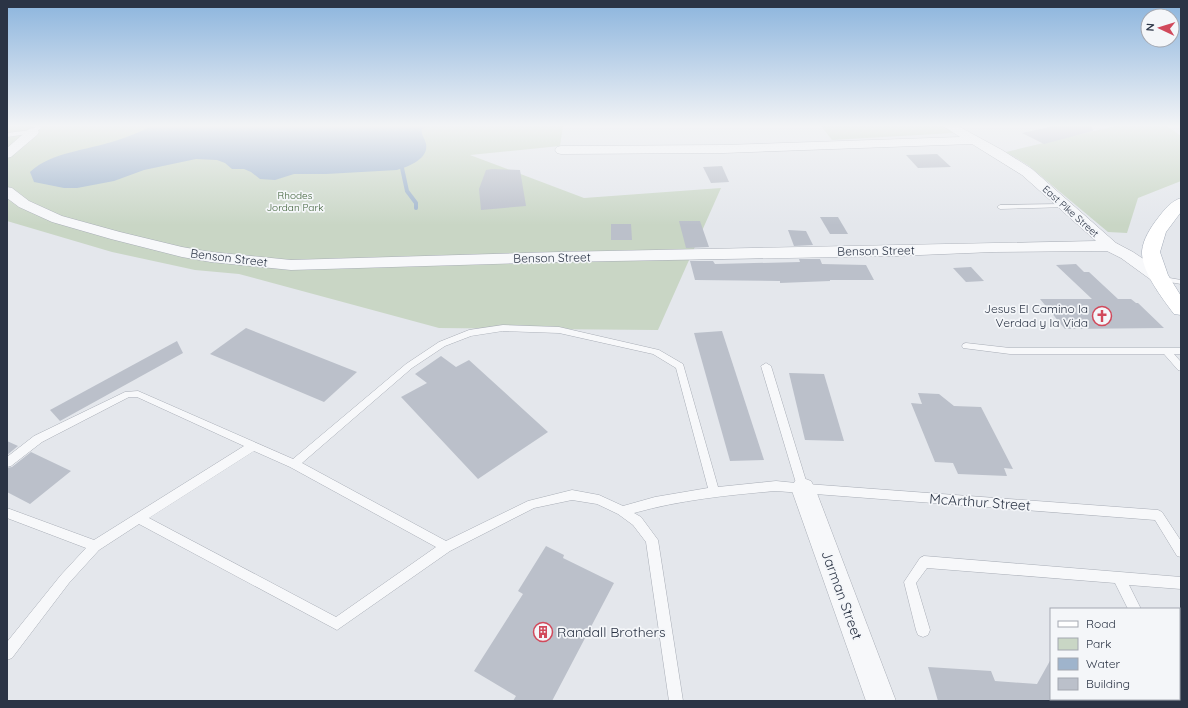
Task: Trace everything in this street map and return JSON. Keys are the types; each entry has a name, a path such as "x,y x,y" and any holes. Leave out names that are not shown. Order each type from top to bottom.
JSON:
{"main road":[{"path":"1160,278 1151,253 1152,246 1164,220 1181,203"},
{"name":"East Pike Street","path":"1160,278 1171,297 1181,309"}],"street":[{"name":"East Pike Street","path":"1007,159 1027,172 1110,246 1127,255 1160,278"},
{"name":"Benson Street","path":"7,191 24,204 57,219 109,234 182,252 211,257 291,265 566,257 896,251 993,247 1110,246"},
{"name":"Jarman Street","path":"803,488 881,701"}],"lane":[{"path":"1000,208 1065,206"},
{"path":"1160,278 1181,282"},
{"path":"294,464 409,366 442,344 468,333 503,328 559,330 656,352 680,366 714,492"},
{"path":"966,346 1010,351 1181,351"},
{"path":"1166,350 1181,368"},
{"path":"766,366 803,488"},
{"path":"7,463 38,439 128,394 138,394 294,464 446,547"},
{"path":"7,653 65,579 95,546 253,446"},
{"name":"McArthur Street","path":"622,512 655,502 714,492 776,486 1158,515 1181,552"},
{"path":"139,518 337,624 446,547 532,504 572,495 599,500 637,521 652,540 676,701"},
{"path":"7,513 95,546"},
{"path":"923,630 910,582 924,562 1181,583"},
{"path":"1118,577 1134,608"}],"green space":[{"name":"Rhodes Jordan Park","path":"7,159 481,159 584,198 721,188 658,330 439,328 239,274 195,270 112,252 7,221"},
{"path":"1018,159 1181,159 1181,181 1138,198 1127,233 1108,232 1029,166"}],"water":[{"path":"196,159 144,170 114,181 77,188 64,188 34,182 30,172 48,160"},
{"path":"197,159 420,159 407,167 397,170 326,174 294,174 275,180 260,179 251,172 244,169 232,169 225,163 217,160"}],"building":[{"path":"910,159 942,159 951,167 918,168"},
{"path":"722,166 729,182 711,183 703,167"},
{"path":"486,170 520,170 526,206 481,210 479,189"},
{"path":"820,217 838,217 848,234 830,234"},
{"path":"679,221 700,221 709,247 686,248"},
{"path":"611,224 631,224 632,240 611,240"},
{"path":"788,230 806,231 813,245 794,246"},
{"path":"799,259 820,259 822,264 866,265 874,280 830,280 780,283 780,281 695,280 690,261 713,261 715,264 800,262"},
{"name":"Jesus El Camino la Verdad y la Vida","path":"1076,264 1084,272 1089,272 1118,299 1131,299 1138,303 1164,328 1065,329 1040,299 1092,299 1056,265"},
{"path":"971,267 984,281 966,282 953,268"},
{"path":"246,328 357,372 324,402 210,354"},
{"path":"722,331 764,460 730,461 694,333"},
{"path":"177,341 183,353 60,421 50,410"},
{"path":"441,356 456,367 469,360 548,432 478,479 401,397 427,383 415,374"},
{"path":"789,373 824,374 844,441 805,440"},
{"path":"918,393 939,394 954,406 981,407 1013,469 1004,468 1007,476 958,474 953,463 935,462 911,403 922,404"},
{"path":"7,441 18,446 7,455"},
{"path":"31,452 71,471 30,504 7,492 7,468 12,467"},
{"name":"Randall Brothers","path":"546,546 564,555 563,558 614,583 552,701 513,701 516,696 474,671 523,594 518,591"},
{"path":"1050,661 1051,701 938,701 928,667 991,671 995,681 1037,684"}],"waterway":[{"path":"402,168 407,191 416,203 416,208"}],"place":[{"name":"Jesus El Camino la Verdad y la Vida","path":"1102,316"},
{"name":"Randall Brothers","path":"543,632"}]}
